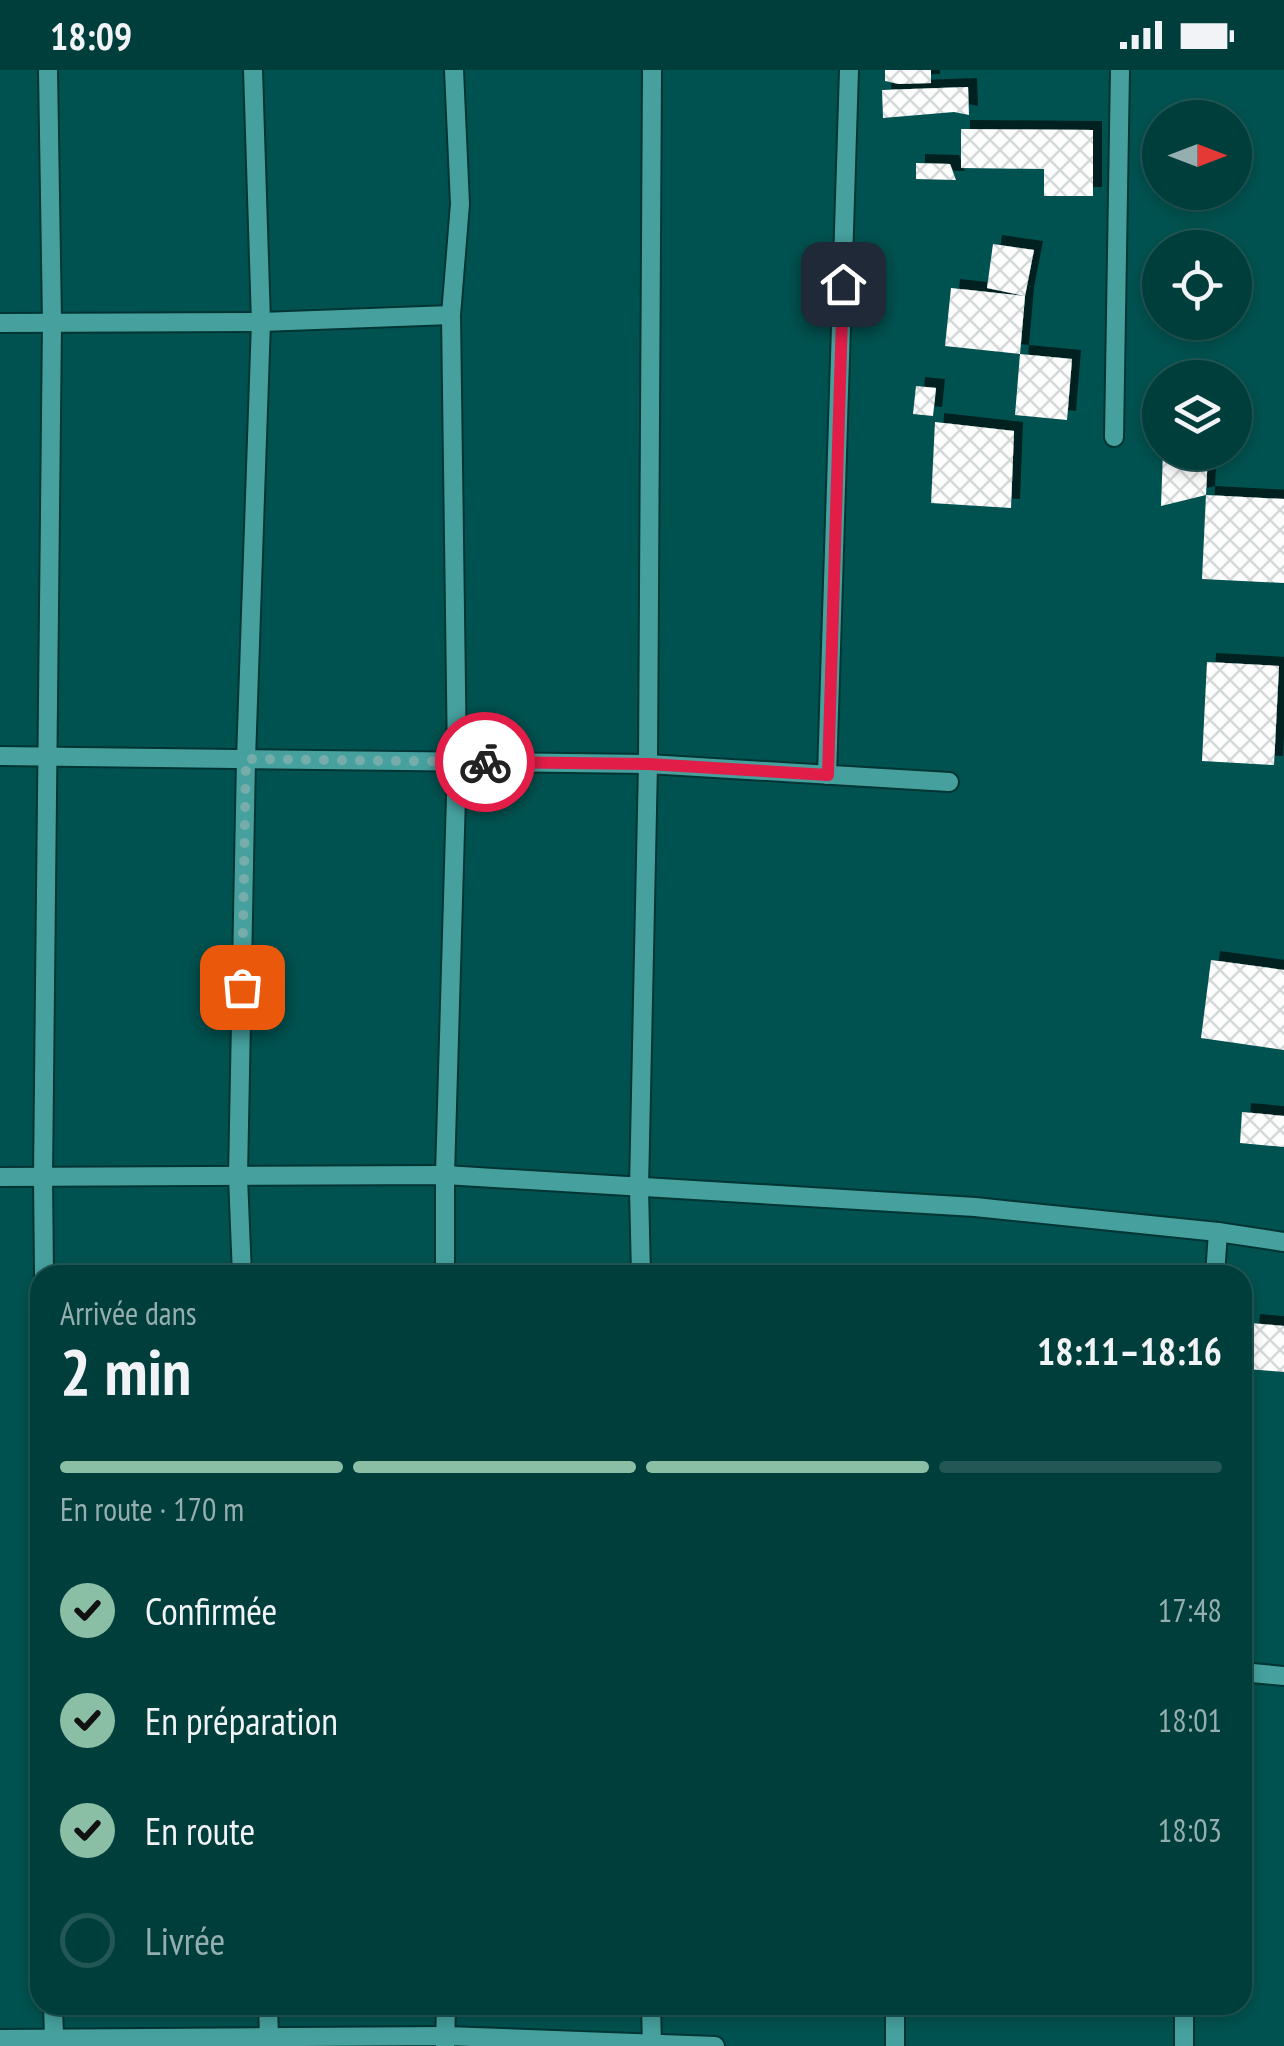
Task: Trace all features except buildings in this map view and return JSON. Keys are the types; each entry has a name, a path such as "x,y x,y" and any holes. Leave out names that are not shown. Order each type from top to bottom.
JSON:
{"street":[{"path":"44,1265 52,322 48,70"},
{"path":"242,1265 238,1178 246,759 261,322 253,70"},
{"path":"445,1265 457,762 452,315 460,204 454,70"},
{"path":"641,1265 652,70"},
{"path":"828,775 849,70"},
{"path":"1114,437 1120,70"},
{"path":"0,322 261,322 452,315"},
{"path":"0,756 648,764 949,782"},
{"path":"0,1177 445,1175 975,1207 1284,1242"},
{"path":"1216,1265 1218,1232"},
{"path":"1252,1673 1284,1676"},
{"path":"54,2015 54,2037"},
{"path":"269,2015 270,2037"},
{"path":"446,2015 446,2041"},
{"path":"652,2015 652,2046"},
{"path":"895,2015 895,2046"},
{"path":"1184,2015 1184,2046"},
{"path":"0,2039 270,2037 716,2046"}],"way so far":[{"path":"242,987 246,759 485,762"}],"route":[{"path":"485,762 648,764 828,775 843,284"}]}
